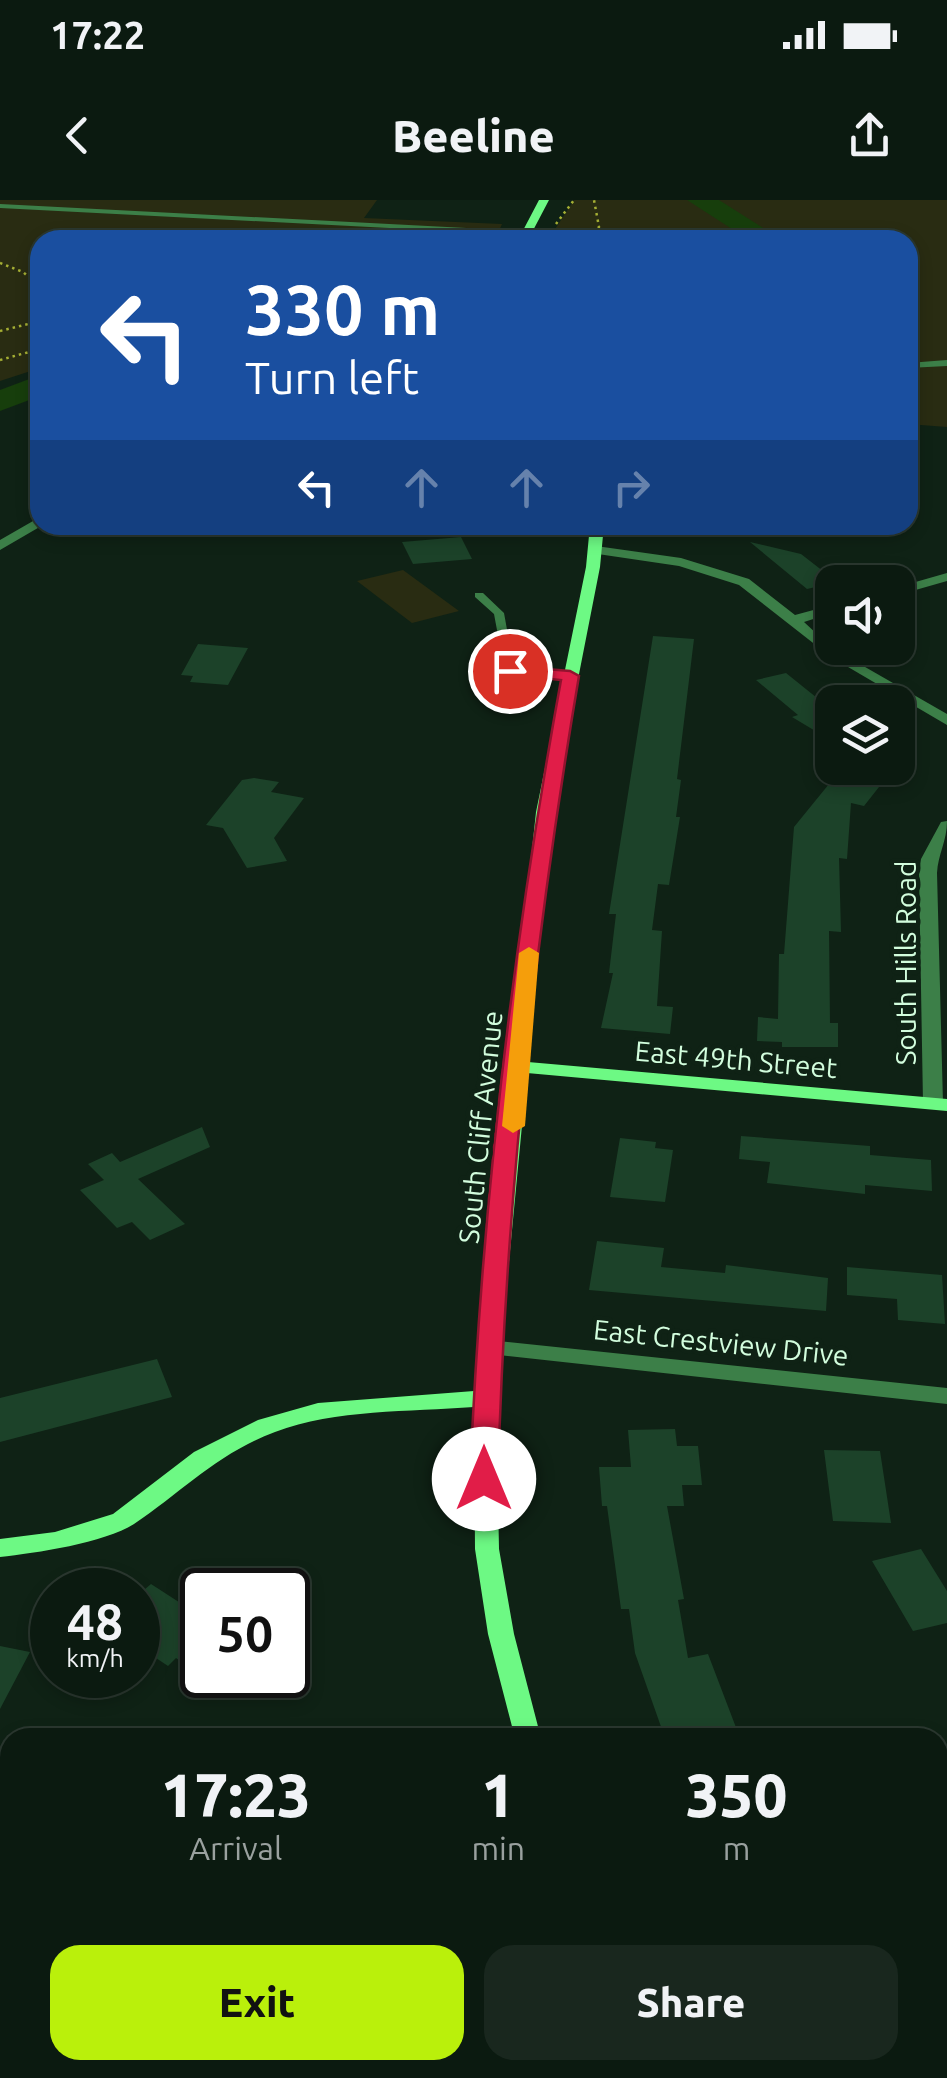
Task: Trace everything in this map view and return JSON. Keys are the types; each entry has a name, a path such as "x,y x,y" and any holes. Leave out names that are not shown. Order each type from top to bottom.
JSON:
{"main road":[{"path":"527,230 544,200"},
{"name":"South Cliff Avenue","path":"525,1728 501,1634 487,1549 485,1398 542,830 597,535"},
{"name":"East 49th Street","path":"520,1067 940,1104"},
{"path":"0,1548 56,1541 122,1520 202,1458 266,1426 318,1411 485,1398"}],"street":[{"path":"0,546 30,527"},
{"path":"596,550 659,557 729,575 760,593 836,654 947,720"},
{"path":"915,586 947,577"},
{"path":"790,620 815,613"},
{"name":"South Hills Road","path":"940,1104 928,873 933,848 947,826"},
{"name":"East Crestview Drive","path":"488,1348 947,1396"}],"lane":[{"path":"0,206 419,230"},
{"path":"918,365 947,363"},
{"path":"479,596 499,613 510,671 570,676"}],"path":[{"path":"552,230 574,200"},
{"path":"594,200 598,230"},
{"path":"0,263 30,278"},
{"path":"0,330 30,324"},
{"path":"0,360 30,352"}],"green space":[{"path":"0,200 377,200 364,218 502,224 499,230 30,230 30,371 0,381"},
{"path":"574,200 947,200 947,427 918,425 918,230 554,230"},
{"path":"403,570 459,611 412,623 357,581"}],"building":[{"path":"461,537 472,559 413,564 402,542"},
{"path":"750,542 801,554 815,565 815,587 807,589"},
{"path":"653,636 694,639 677,779 681,780 676,817 680,817 669,885 658,884 652,930 662,931 657,1006 673,1007 670,1034 601,1028 613,973 609,973 616,914 609,914"},
{"path":"198,644 248,648 228,685 190,682 193,676 181,675"},
{"path":"786,673 815,696 815,731 792,717 798,715 756,680"},
{"path":"242,780 279,782 271,792 304,798 274,838 287,861 247,868 223,828 206,825"},
{"path":"828,785 881,785 864,806 851,803 847,859 839,858 841,932 829,931 830,1023 838,1023 838,1047 782,1047 782,1042 757,1041 758,1017 778,1019 779,954 784,954 794,827"},
{"path":"202,1127 210,1147 138,1179 185,1224 150,1240 132,1222 117,1228 80,1190 104,1180 88,1164 112,1153 120,1162"},
{"path":"741,1136 870,1146 870,1155 931,1160 932,1191 865,1185 865,1194 767,1183 770,1162 739,1159"},
{"path":"620,1138 656,1142 655,1148 673,1150 665,1202 610,1197"},
{"path":"597,1241 664,1248 661,1267 725,1273 726,1265 828,1278 826,1311 589,1290"},
{"path":"847,1267 942,1275 945,1324 898,1320 897,1299 847,1295"},
{"path":"157,1359 172,1397 0,1442 0,1398"},
{"path":"675,1429 677,1446 698,1446 702,1485 682,1485 684,1506 667,1506 684,1599 678,1600 688,1658 708,1654 736,1728 661,1728 635,1653 629,1609 621,1609 607,1506 602,1506 599,1467 631,1467 628,1430"},
{"path":"824,1450 880,1451 891,1523 833,1521"},
{"path":"921,1549 947,1591 947,1623 913,1631 872,1561"},
{"path":"160,1590 180,1603 180,1661 176,1658 168,1666 160,1661"},
{"path":"0,1646 30,1652 0,1709"}],"waterway":[{"path":"700,200 751,230"},
{"path":"0,401 30,389"}],"slow traffic":[{"path":"513,1126 529,953"}],"route":[{"path":"484,1479 488,1348 520,1067 537,864 570,676 510,671"}]}
